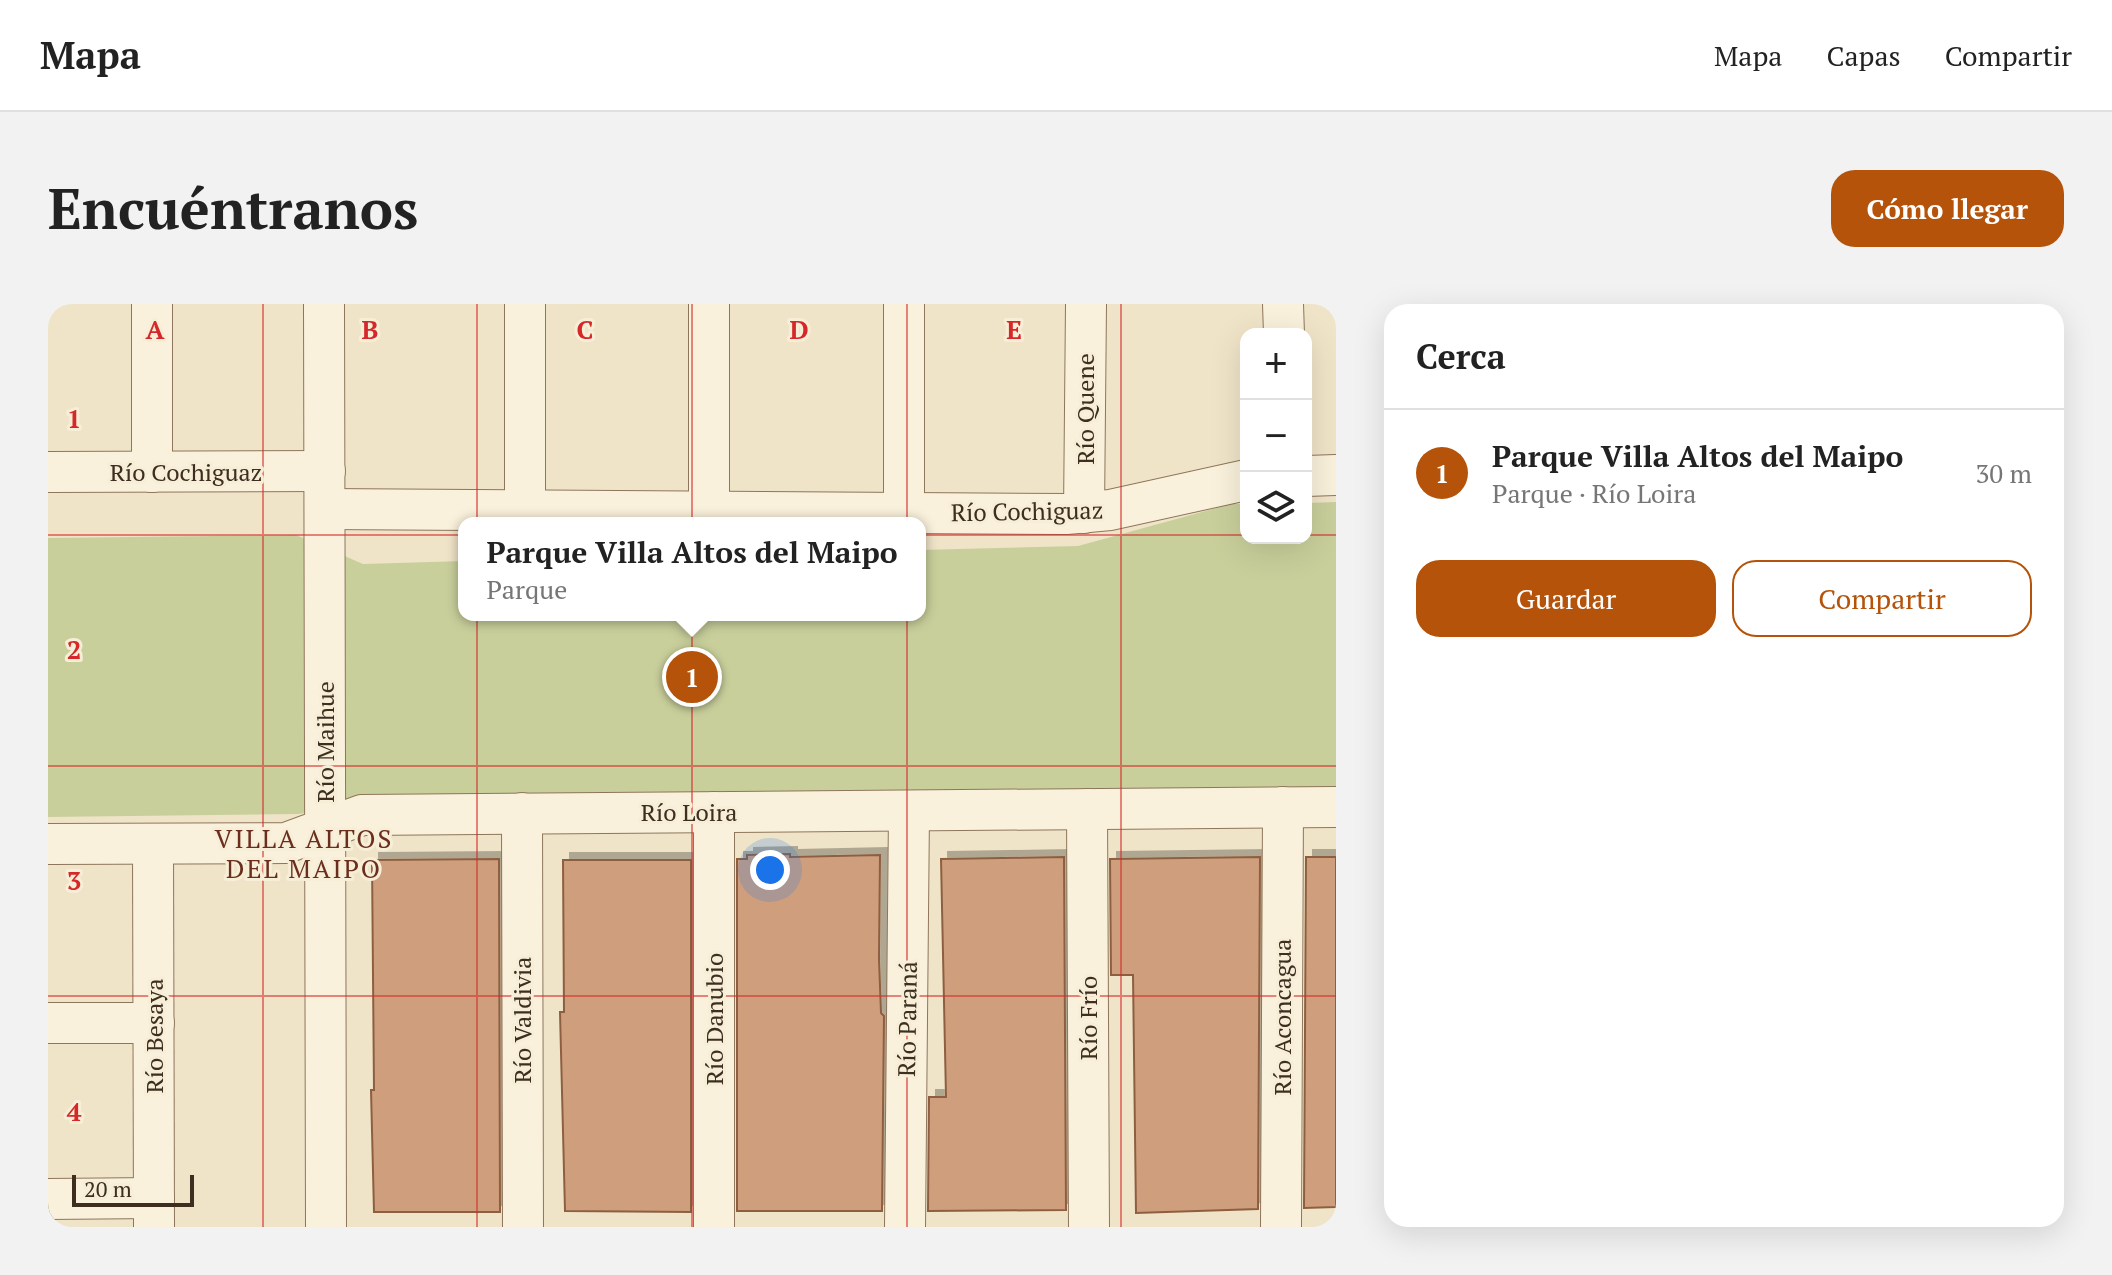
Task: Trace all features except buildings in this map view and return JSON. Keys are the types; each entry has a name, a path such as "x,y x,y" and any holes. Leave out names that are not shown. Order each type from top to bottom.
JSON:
{"street":[{"path":"152,304 152,472"},
{"name":"Río Maihue","path":"324,304 326,1227"},
{"path":"525,304 525,510"},
{"path":"709,304 709,511"},
{"path":"904,304 904,513"},
{"name":"Río Quene","path":"1084,513 1086,304"},
{"path":"1283,304 1284,328"},
{"name":"Río Cochiguaz","path":"48,472 152,472 525,510 904,513 1084,513 1240,481"},
{"path":"1312,476 1336,475"},
{"name":"Río Aconcagua","path":"1281,1227 1283,807"},
{"name":"Río Loira","path":"48,844 286,843 362,815 1336,807"},
{"name":"Río Frío","path":"1087,809 1089,1227"},
{"name":"Río Paraná","path":"905,1227 909,811"},
{"name":"Río Danubio","path":"714,812 714,1227"},
{"name":"Río Valdivia","path":"522,813 523,1227"},
{"name":"Río Besaya","path":"153,844 154,1213"},
{"path":"48,1023 154,1023"},
{"path":"48,1199 154,1213"}],"green space":[{"path":"1336,502 1336,791 360,803 299,814 48,817 48,538 296,535 363,564 458,561 458,621 926,621 926,550 1078,546 1240,504 1240,544 1312,544 1312,503"}],"place":[{"name":"Parque Villa Altos del Maipo","path":"692,677"}],"district":[{"name":"VILLA ALTOS DEL MAIPO","path":"304,853"}]}
